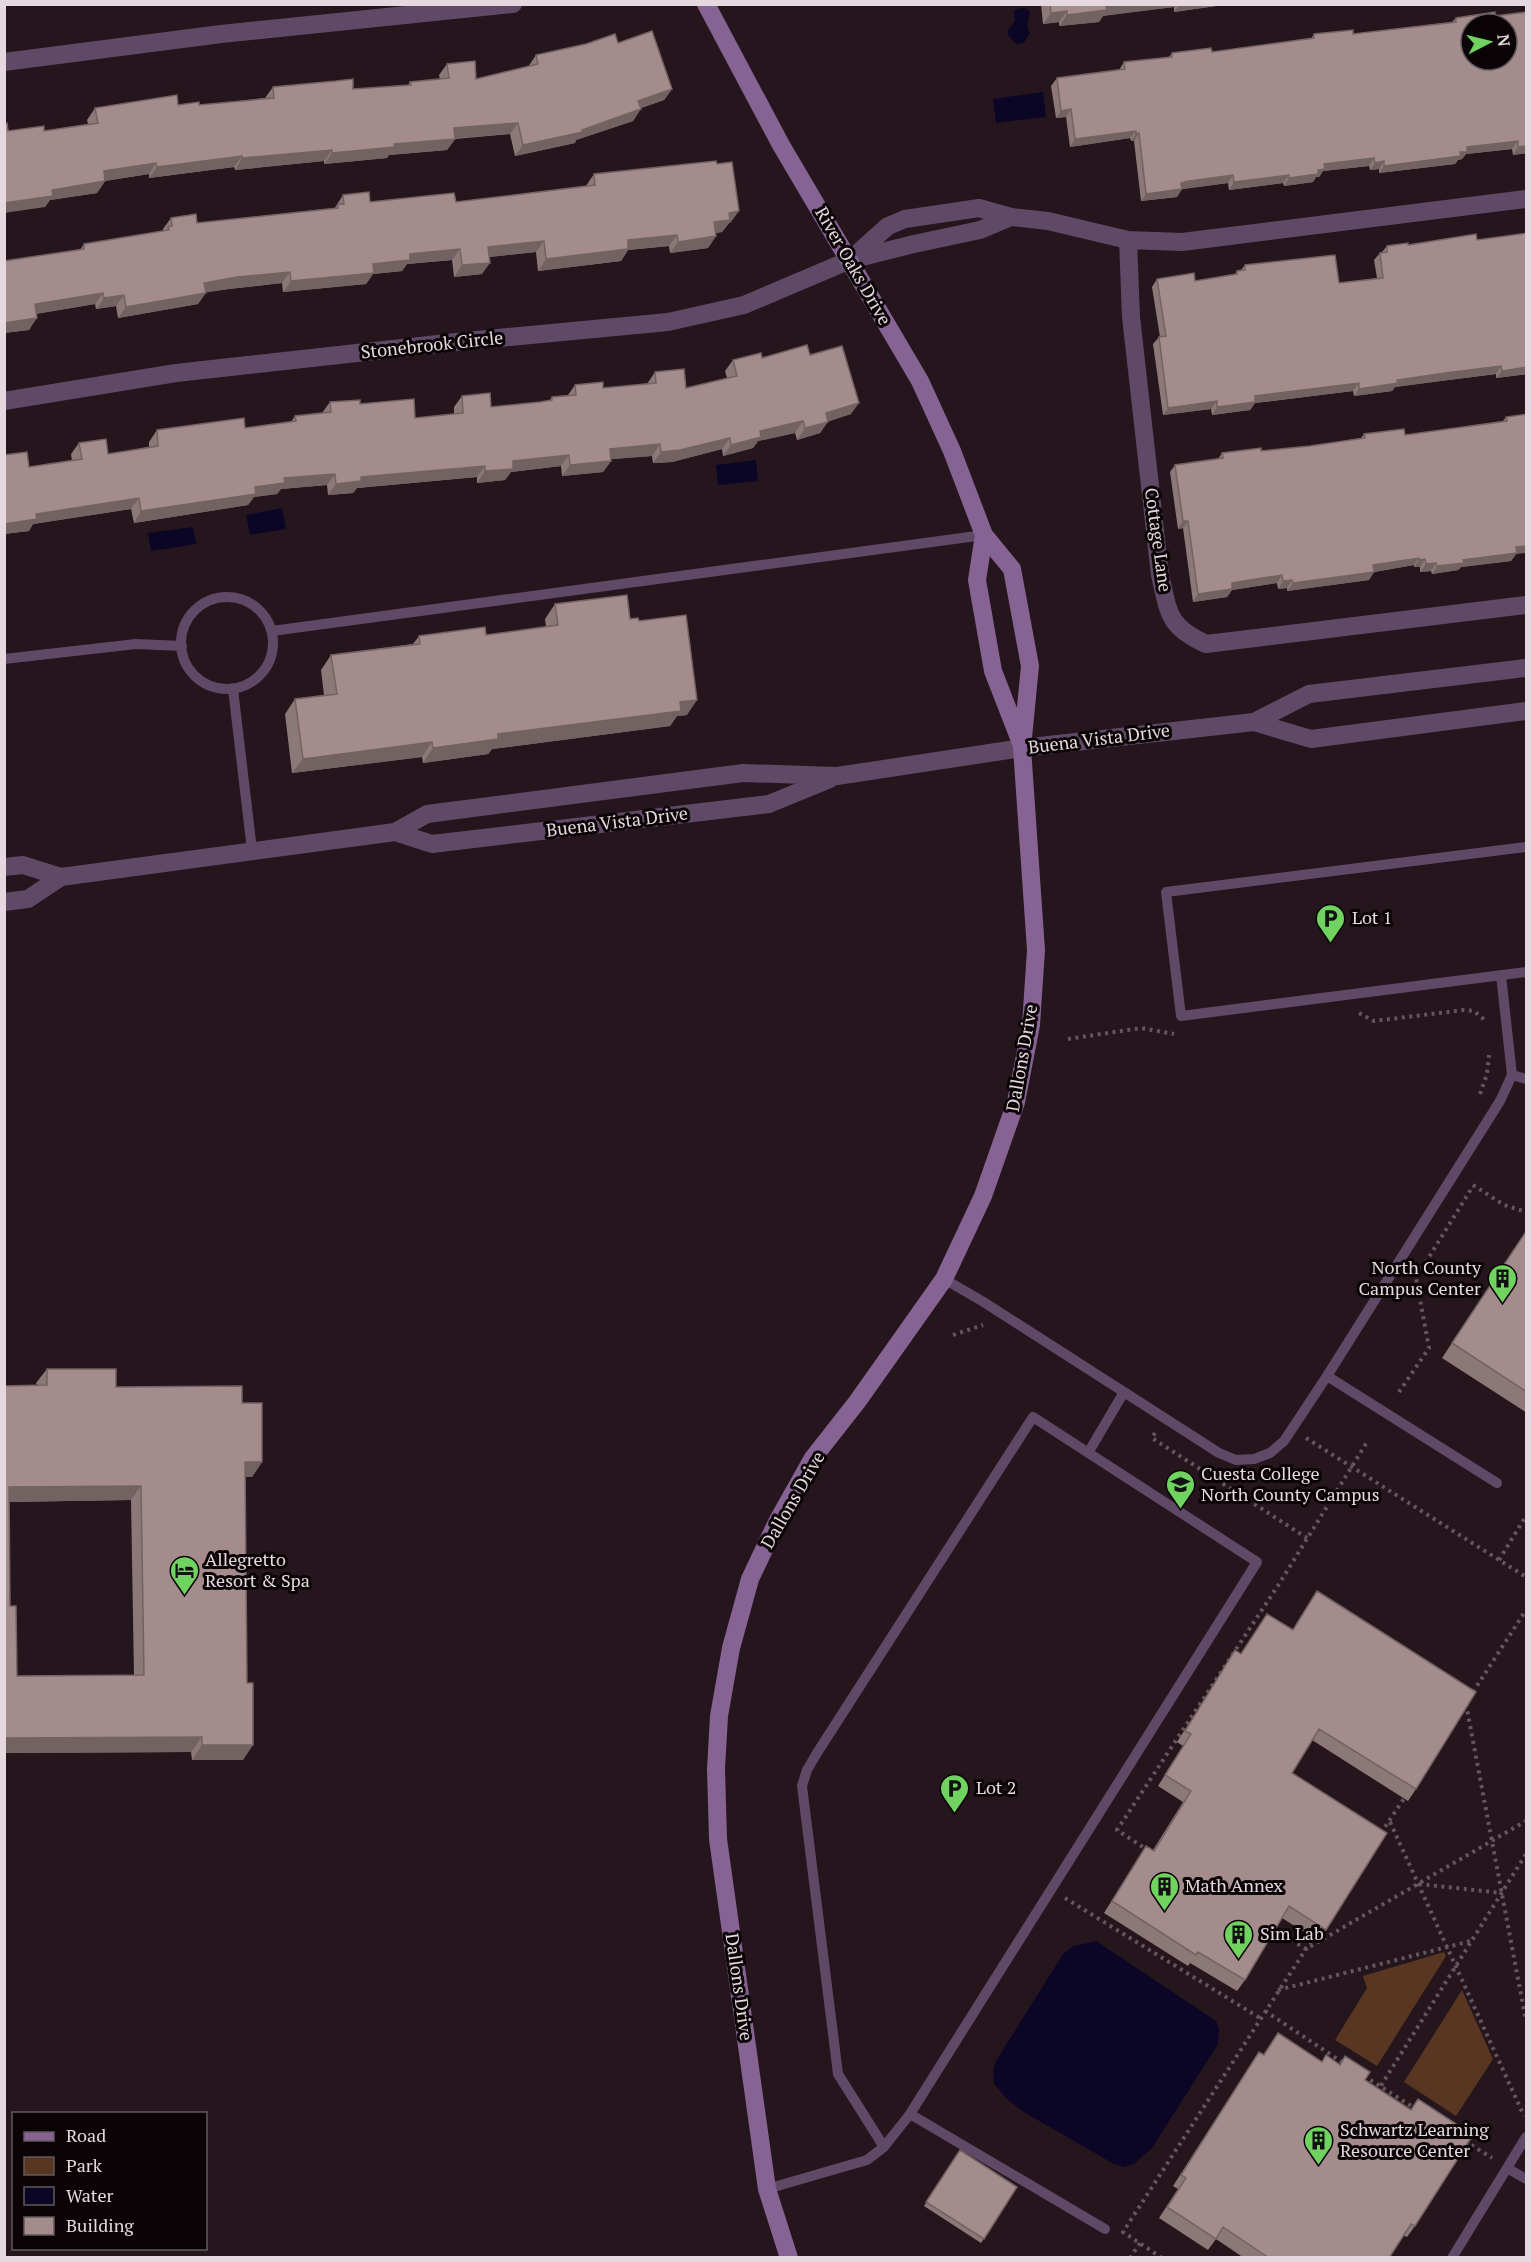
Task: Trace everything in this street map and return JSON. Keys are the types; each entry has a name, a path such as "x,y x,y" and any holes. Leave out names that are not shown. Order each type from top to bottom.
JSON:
{"street":[{"path":"4,62 221,34 513,4"},
{"name":"River Oaks Drive","path":"706,4 781,145 920,381 952,451 984,535 1012,569 1030,666 1022,748"},
{"path":"850,260 888,226 905,219 979,208 1011,217 1048,221 1128,240 1182,242 1527,199"},
{"path":"850,260 980,230 1011,217"},
{"name":"Cottage Lane","path":"1128,240 1131,316 1160,575 1170,616 1185,634 1206,644 1527,605"},
{"name":"Stonebrook Circle","path":"4,401 176,373 456,342 668,322 744,305 850,260"},
{"name":"River Oaks Drive","path":"984,535 977,580 993,671 1022,748"},
{"name":"Buena Vista Drive","path":"4,867 23,865 61,877 395,832 427,814 743,774 837,776 1022,748 1254,722 1309,694 1527,668"},
{"name":"Buena Vista Drive","path":"1254,722 1311,739 1527,711"},
{"name":"Dallons Drive","path":"789,2258 767,2189 718,1839 716,1769 719,1716 731,1648 750,1580 777,1522 813,1458 857,1402 944,1279 983,1196 1013,1113 1031,1025 1036,950 1022,748"},
{"name":"Buena Vista Drive","path":"395,832 432,844 769,804 837,776"},
{"name":"Buena Vista Drive","path":"4,902 28,899 61,877"}],"lane":[{"path":"272,631 984,535"},
{"path":"224,597 240,598 254,605 265,616 272,631 274,645 271,660 264,672 253,682 225,690 198,679 188,668 182,654 182,646 181,638 186,622 195,610 209,600 224,597"},
{"path":"4,659 136,644 182,646"},
{"path":"233,689 252,850"},
{"path":"1527,847 1166,892 1181,1016 1527,972"},
{"path":"944,1279 1219,1453 1236,1460 1254,1459 1270,1453 1284,1441 1327,1376 1494,1110 1512,1076 1501,975"},
{"path":"1512,1076 1527,1079"},
{"path":"1327,1376 1497,1483"},
{"path":"1088,1453 1124,1392"},
{"path":"767,2189 867,2160 884,2147 910,2114 1257,1562 1033,1417 817,1753 807,1770 802,1786 838,2073 884,2147"},
{"path":"910,2114 1105,2229"},
{"path":"1452,2258 1527,2137"},
{"path":"1508,2168 1527,2179"}],"path":[{"path":"1356,1011 1374,1021 1464,1010 1474,1011 1486,1021 1488,1031"},
{"path":"1068,1039 1141,1028 1171,1034 1179,1033"},
{"path":"1479,1097 1490,1053"},
{"path":"1467,1182 1504,1205 1527,1212"},
{"path":"1399,1392 1429,1348 1416,1278 1473,1186"},
{"path":"1149,1429 1155,1433 1152,1438 1307,1539"},
{"path":"1305,1438 1527,1577"},
{"path":"1146,1861 1151,1852 1117,1830 1307,1539 1367,1442"},
{"path":"1499,1560 1527,1516"},
{"path":"1459,1714 1527,1610"},
{"path":"1466,1704 1527,2021"},
{"path":"1376,1841 1408,1792"},
{"path":"1389,1821 1524,2116"},
{"path":"1306,1949 1527,1821"},
{"path":"1375,2095 1527,1854"},
{"path":"1418,1884 1502,1893"},
{"path":"1052,1890 1260,2018"},
{"path":"1106,1923 1112,1914"},
{"path":"1268,1926 1306,1949"},
{"path":"1161,2258 1123,2232 1318,1929"},
{"path":"1278,1990 1472,1941"},
{"path":"1265,2011 1352,2068"},
{"path":"1361,2074 1419,2111"},
{"path":"1457,2135 1508,2168"},
{"path":"1130,2258 1140,2243"}],"green space":[{"path":"1444,1952 1446,1956 1377,2066 1335,2040 1367,1988 1363,1976"},
{"path":"1462,1990 1493,2059 1456,2116 1404,2082"}],"water":[{"path":"1022,8 1030,12 1027,25 1030,33 1024,43 1016,44 1008,35 1008,30 1015,21 1014,10"},
{"path":"1043,92 1046,117 996,123 993,99"},
{"path":"756,460 758,481 718,485 716,465"},
{"path":"282,508 286,529 250,535 246,515"},
{"path":"193,527 196,544 151,551 148,533"},
{"path":"1096,1941 1216,2021 1219,2029 1218,2044 1152,2148 1134,2164 1124,2167 1114,2164 1024,2112 1007,2099 994,2084 993,2070 996,2061 1063,1954 1073,1946"}],"building":[{"path":"1050,4 1111,4 1106,6 1107,10 1067,15 1067,11 1051,13"},
{"path":"1527,12 1527,146 1518,147 1518,141 1467,147 1467,152 1460,152 1461,156 1384,166 1384,161 1375,163 1374,158 1324,164 1325,169 1318,170 1318,174 1289,178 1289,175 1234,182 1233,175 1189,181 1181,183 1182,189 1146,194 1139,133 1136,134 1136,131 1075,139 1071,109 1061,111 1057,78 1125,69 1124,62 1172,57 1172,53 1211,48 1212,52 1314,38 1314,34 1353,30 1353,34 1456,22 1456,18 1459,18 1459,72 1519,72 1519,13"},
{"path":"652,31 672,89 638,101 641,109 582,130 583,132 523,145 518,123 454,128 455,139 394,144 395,147 332,153 332,150 242,158 242,156 157,167 156,163 104,171 105,181 52,190 53,196 4,203 4,123 7,123 8,131 44,126 44,131 98,123 95,108 177,95 178,105 199,102 199,105 274,98 273,87 353,79 353,89 411,85 410,82 449,78 447,64 475,61 476,79 538,64 536,55 586,44 615,34 618,43"},
{"path":"716,161 717,164 732,162 739,211 729,213 730,220 714,222 716,236 678,242 677,235 628,240 628,249 546,259 544,241 488,247 490,263 462,265 460,249 410,254 410,260 373,264 374,273 291,281 290,272 237,277 204,283 206,293 126,307 124,295 104,298 103,293 35,304 37,318 4,323 4,261 84,249 84,244 169,230 168,227 172,226 171,218 196,214 197,223 338,208 338,204 344,204 343,195 369,192 370,202 454,193 456,202 595,185 594,174"},
{"path":"1527,233 1527,367 1502,371 1501,366 1445,373 1397,380 1398,383 1359,389 1359,383 1255,396 1255,402 1217,407 1217,401 1168,408 1159,337 1166,336 1157,279 1194,273 1195,281 1237,274 1237,271 1245,270 1245,265 1335,255 1339,283 1383,278 1380,253 1387,252 1387,246 1408,243 1408,245 1476,234 1477,240"},
{"path":"807,345 810,355 842,346 859,403 826,413 828,422 805,428 803,421 760,431 761,437 731,445 730,438 680,450 661,452 660,444 610,449 611,461 570,465 569,455 513,461 513,469 485,471 485,466 361,477 361,481 336,484 335,474 284,478 285,483 255,487 256,494 141,511 139,498 36,514 37,519 4,524 4,455 27,452 29,467 82,459 79,443 106,439 108,454 158,446 157,430 244,418 245,428 296,421 295,416 331,412 330,402 360,400 360,404 414,399 415,418 463,413 462,396 490,393 491,407 540,402 552,400 552,397 576,395 575,385 603,382 603,388 656,383 655,372 684,369 686,388 737,376 733,360 761,353 762,358"},
{"path":"1527,414 1527,546 1516,547 1517,553 1437,566 1436,563 1426,564 1425,559 1419,560 1419,558 1373,565 1374,572 1293,583 1292,580 1283,581 1282,575 1232,583 1232,589 1198,594 1188,521 1183,521 1175,465 1223,458 1222,453 1261,448 1261,451 1310,446 1365,438 1364,434 1404,429 1405,435 1507,421 1506,417"},
{"path":"627,595 630,619 638,618 639,621 686,615 697,700 680,702 681,711 498,734 498,739 433,748 432,742 303,759 295,699 337,694 331,655 420,644 419,636 485,627 486,635 558,625 555,604"},
{"name":"North County Campus Center","path":"1527,1230 1527,1392 1452,1343"},
{"name":"Allegretto Resort & Spa","path":"47,1369 116,1369 116,1387 242,1386 242,1403 262,1403 262,1462 245,1462 247,1683 253,1683 253,1745 202,1745 202,1737 4,1738 4,1386 47,1385","holes":["141,1486 144,1675 17,1676 16,1606 10,1606 9,1487"]},
{"path":"1317,1591 1476,1692 1416,1789 1319,1729 1292,1773 1387,1833 1326,1930 1289,1906 1245,1980 1198,1952 1196,1955 1112,1901 1146,1846 1154,1851 1191,1791 1165,1775 1191,1734 1185,1731 1235,1650 1241,1654 1267,1614 1293,1630"},
{"name":"Schwartz Learning Resource Center","path":"1278,2033 1322,2062 1326,2055 1340,2065 1345,2056 1370,2072 1365,2080 1411,2110 1418,2099 1473,2135 1415,2226 1411,2224 1389,2258 1269,2258 1223,2227 1216,2239 1167,2207 1186,2178 1181,2175 1259,2052 1264,2055"},
{"path":"960,2150 1017,2187 984,2239 926,2202"}],"place":[{"name":"Lot 1","path":"1331,944"},
{"name":"North County Campus Center","path":"1502,1304"},
{"name":"Cuesta College North County Campus","path":"1180,1510"},
{"name":"Allegretto Resort & Spa","path":"184,1596"},
{"name":"Lot 2","path":"955,1814"},
{"name":"Math Annex","path":"1164,1912"},
{"name":"Sim Lab","path":"1239,1960"},
{"name":"Schwartz Learning Resource Center","path":"1319,2166"}]}
